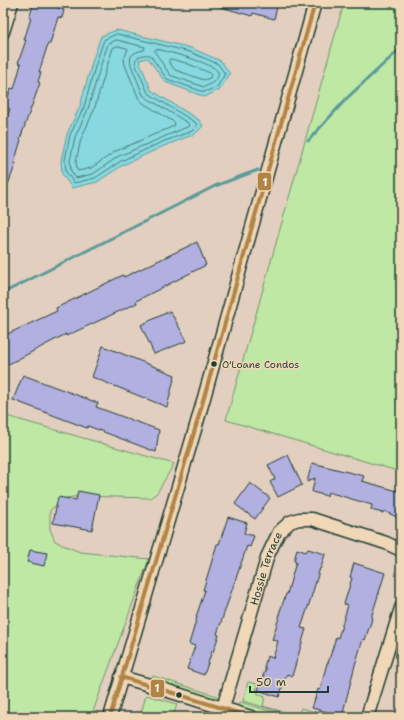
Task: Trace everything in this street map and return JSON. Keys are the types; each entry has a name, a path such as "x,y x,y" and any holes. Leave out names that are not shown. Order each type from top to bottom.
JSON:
{"street":[{"path":"3,32 12,3"},
{"path":"110,717 198,419 315,3"},
{"name":"Hossie Terrace","path":"223,708 268,555 279,532 290,522 299,519 312,519 386,543 401,550"},
{"path":"367,717 401,608"},
{"path":"121,677 251,717"}],"green space":[{"path":"344,3 401,3 401,472 226,420"},
{"path":"3,415 174,464 157,493 150,498 81,496 66,498 50,510 50,529 55,541 63,545 80,552 149,559 91,717 3,717"},
{"path":"153,676 218,697 212,699 151,681 150,678"},
{"path":"248,682 257,684 256,691 258,694 265,697 263,706 298,716 301,708 328,717 297,717 243,701"},
{"path":"146,695 177,704 173,717 140,717"},
{"path":"240,702 290,717 272,717 245,709 238,703"}],"water":[{"path":"117,30 191,48 221,61 230,74 219,91 205,97 165,82 148,58 139,60 151,90 199,120 203,126 195,134 164,146 123,165 97,182 72,188 62,174 61,160 67,134 80,106 101,36"}],"building":[{"path":"34,3 59,3 58,8 64,10 62,18 58,17 50,44 48,44 39,72 41,72 38,82 40,83 20,139 21,140 14,163 16,163 4,195 3,128 10,109 4,107 11,88 14,89 21,64 18,63 26,40 24,40"},
{"path":"214,3 278,3 274,19 253,13 252,16 214,5"},
{"path":"197,242 206,265 136,301 137,303 66,336 66,334 3,367 3,336 57,311 56,308 123,275 124,277"},
{"path":"170,311 187,341 154,354 141,325"},
{"path":"103,346 175,375 167,407 92,377"},
{"path":"23,375 98,403 96,407 159,430 156,452 13,400"},
{"path":"288,455 302,485 278,497 270,482 275,479 268,465"},
{"path":"312,463 364,476 362,481 401,492 401,519 384,511 383,513 371,510 372,505 328,492 327,496 312,492 315,478 307,482"},
{"path":"250,483 270,498 255,519 235,504"},
{"path":"78,491 99,495 92,530 53,523 58,497 76,500"},
{"path":"228,517 247,523 244,533 254,536 250,547 247,546 217,634 219,635 204,675 187,669 195,646 189,644 217,544 219,544"},
{"path":"297,549 306,552 308,549 325,554 301,628 306,629 292,676 287,674 279,697 258,690 266,668 264,668 267,656 273,658 278,641 272,640 296,562 294,561"},
{"path":"30,550 47,553 44,566 27,562"},
{"path":"354,563 385,573 371,618 372,619 365,640 363,639 355,665 342,716 312,708 318,689 320,690 327,663 336,637 338,638 348,605 344,604 352,578 350,577"}],"waterway":[{"path":"308,141 347,98 401,48"},
{"path":"3,293 215,186 258,170"}],"transit line":[{"name":"1","path":"110,717 196,426 315,3"},
{"name":"1","path":"121,677 251,717"}],"place":[{"name":"O'Loane Condos","path":"214,364"}]}
